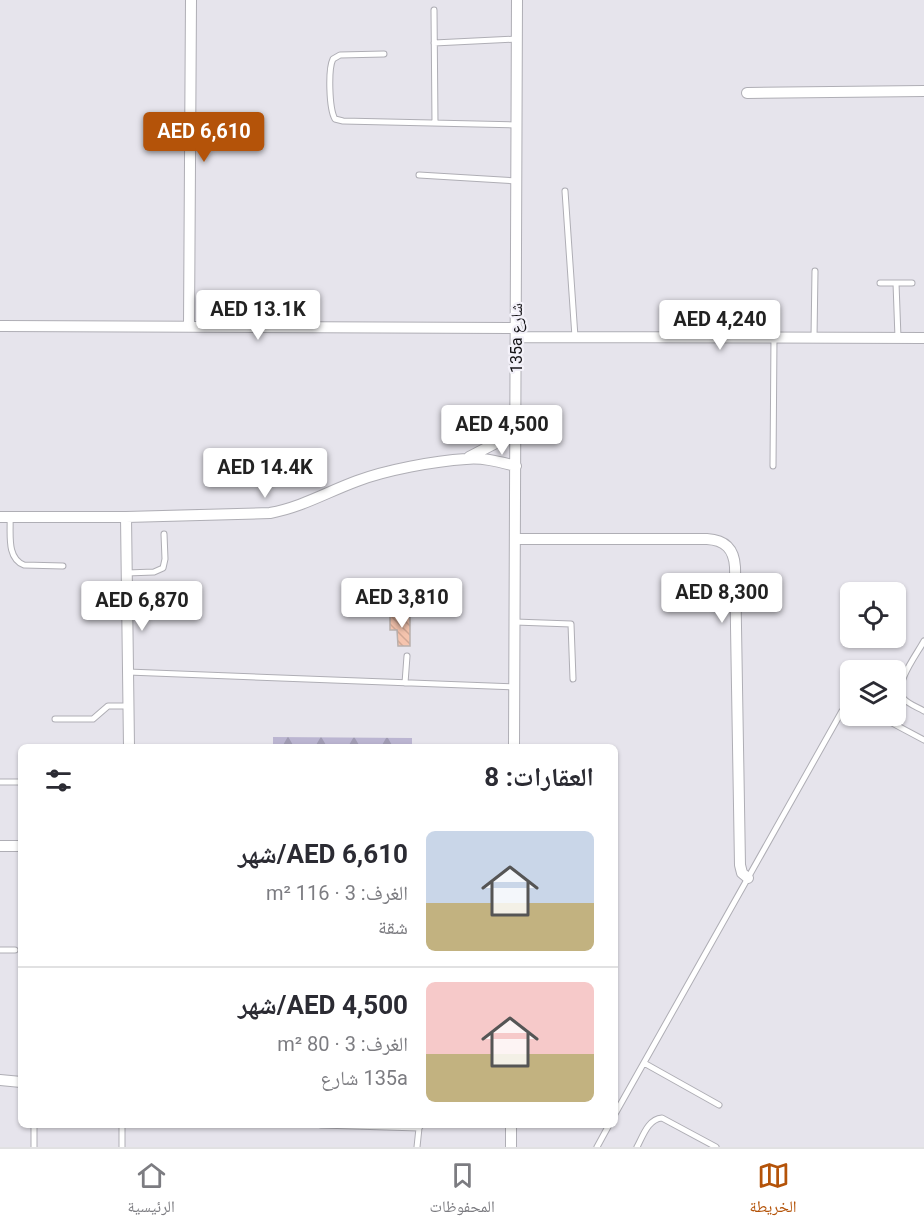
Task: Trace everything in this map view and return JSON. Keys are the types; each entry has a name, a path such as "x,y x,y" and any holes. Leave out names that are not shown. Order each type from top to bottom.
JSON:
{"street":[{"path":"189,326 191,0"},
{"name":"135a شارع","path":"514,744 517,0"},
{"path":"747,93 924,91"},
{"path":"0,327 189,326 517,332 575,337 924,338"},
{"path":"466,458 494,444 516,422"},
{"path":"5,517 126,517 270,513 294,508 358,481 390,471 466,458 491,460 516,466"},
{"path":"126,517 129,744"},
{"path":"515,539 707,539 725,543 731,550 735,558 740,865 742,873 748,878"},
{"path":"0,846 18,846"},
{"path":"0,1080 18,1082"},
{"path":"511,1128 511,1147"}],"lane":[{"path":"434,10 435,123"},
{"path":"434,44 517,39"},
{"path":"384,54 340,55 333,59 330,66 335,119 517,124"},
{"path":"419,175 517,181"},
{"path":"565,191 575,337"},
{"path":"814,337 815,271"},
{"path":"880,283 912,283"},
{"path":"896,283 898,338"},
{"path":"773,466 774,337"},
{"path":"5,517 12,553 18,563 63,566"},
{"path":"127,573 154,572 163,568 164,534"},
{"path":"514,622 571,624 573,679"},
{"path":"924,641 902,681 900,690 905,699 924,711"},
{"path":"405,683 407,656"},
{"path":"128,672 514,687"},
{"path":"55,719 93,719 108,706 128,706"},
{"path":"618,1109 840,715"},
{"path":"898,726 924,740"},
{"path":"0,782 18,782"},
{"path":"0,950 15,950"},
{"path":"644,1063 719,1105"},
{"path":"637,1147 650,1123 662,1118 716,1147"},
{"path":"34,1128 34,1147"},
{"path":"122,1128 122,1147"},
{"path":"417,1147 420,1128"},
{"path":"597,1147 607,1128"}],"green space":[{"path":"273,737 412,738 412,744 273,744"}],"building":[{"path":"390,616 410,616 410,646 398,646 397,630 390,630"}]}
